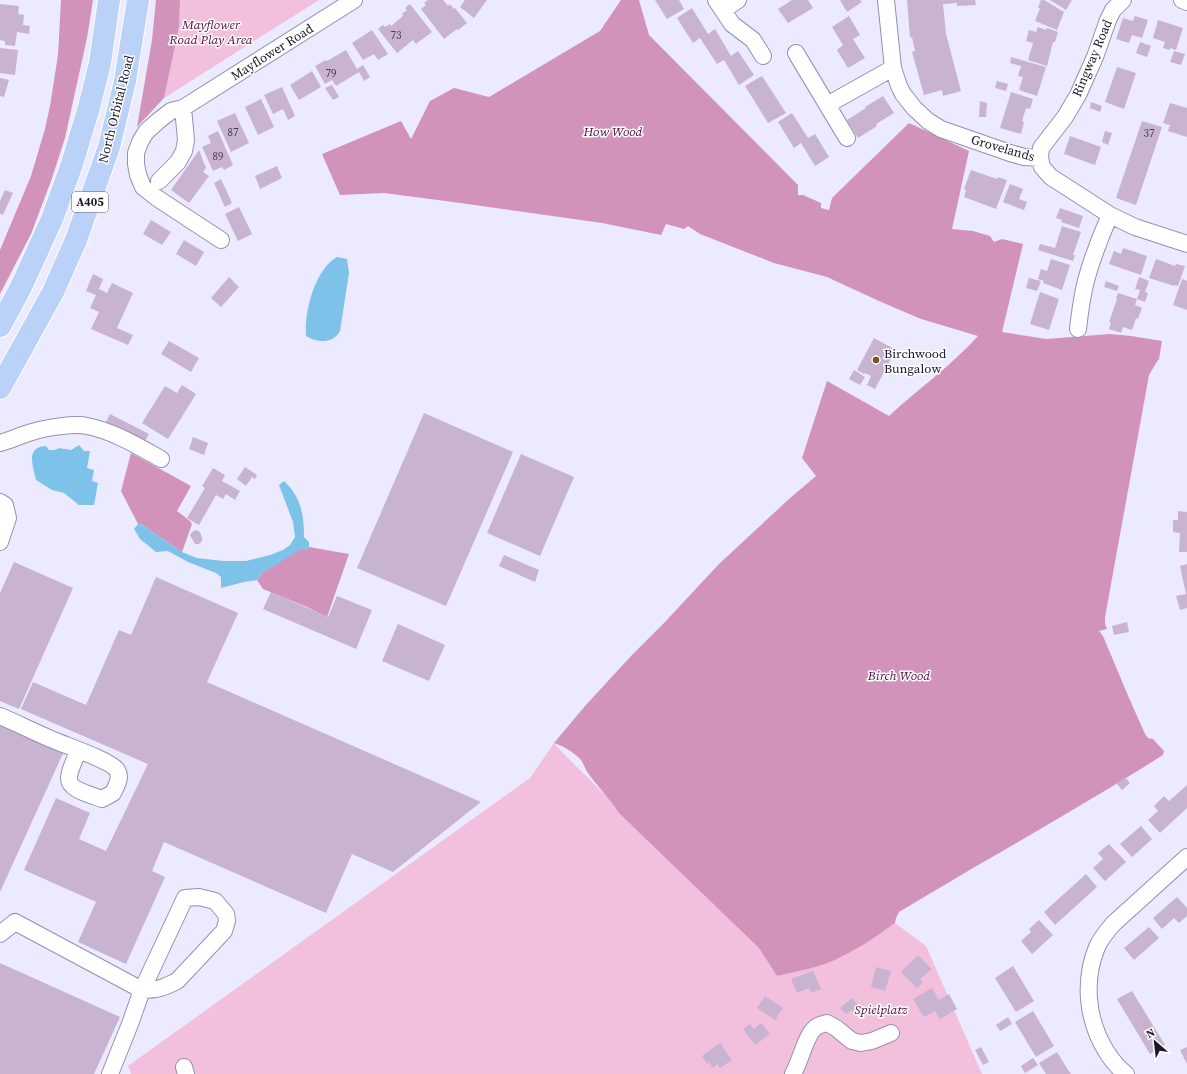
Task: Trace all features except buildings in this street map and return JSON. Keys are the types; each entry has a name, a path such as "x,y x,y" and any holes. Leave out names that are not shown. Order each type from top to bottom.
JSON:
{"highway":[{"name":"North Orbital Road","path":"0,326 21,287 49,226 72,164 100,63 109,0"},
{"name":"North Orbital Road","path":"0,388 53,292 76,240 109,147 125,81 138,0"}],"street":[{"path":"738,0 720,5 732,24 753,40 763,56"},
{"name":"Grovelands","path":"886,0 893,68 899,86 903,94 914,108 928,121 941,130 1024,157 1040,158 1042,167 1051,177 1110,215 1135,227 1187,244"},
{"name":"Ringway Road","path":"1040,158 1041,148 1065,117 1078,95 1095,57 1112,10 1123,0"},
{"path":"1182,0 1187,2"},
{"name":"Mayflower Road","path":"221,240 143,187 138,176 136,164 136,153 140,142 146,132 171,111 186,106 352,1"},
{"path":"796,53 847,138"},
{"path":"827,105 893,68"},
{"path":"159,181 178,162 184,151 186,140 186,106"},
{"path":"1078,329 1087,277 1101,235 1110,215"},
{"path":"0,443 32,432 60,426 86,425 113,435 161,459"},
{"path":"0,502 5,505 8,518 0,542"},
{"path":"0,716 51,740 78,750"},
{"path":"1126,1074 1110,1058 1098,1039 1091,1018 1089,981 1097,947 1113,924 1187,858"},
{"path":"0,934 15,922 142,990 156,990 177,981 224,931 226,914 215,901 199,897 185,898 142,990 110,1074"},
{"path":"793,1074 798,1066 811,1032 815,1027 821,1024 827,1023 836,1028 852,1041 861,1043 872,1041 891,1033"}],"green space":[{"path":"61,0 93,0 87,38 65,138 51,181 31,234 0,294 0,250 31,176 50,106 58,55"},
{"path":"156,0 180,0 179,27 164,98 137,127 152,40"},
{"name":"Mayflower Road Play Area","path":"180,0 319,0 164,98 179,27"},
{"name":"Birch Wood","path":"621,0 639,0 649,35 798,185 798,195 803,195 821,203 821,208 829,210 832,198 909,123 969,151 952,229 973,231 990,236 994,242 1002,239 1023,244 1002,332 1046,339 1110,334 1162,341 1159,359 1149,375 1105,617 1107,629 1099,631 1103,636 1145,734 1148,738 1153,739 1164,751 1163,755 899,912 895,923 852,951 822,965 777,976 759,948 619,813 588,773 581,760 575,754 554,743 585,706 631,656 719,564 816,476 802,458 827,381 889,416 946,367 978,336 921,319 827,277 774,263 700,234 688,226 684,229 666,224 661,235 602,223 384,193 340,195 322,154 401,121 411,139 430,101 454,88 489,97 600,31"},
{"path":"131,453 191,486 177,511 192,524 182,552 143,525 138,524 121,491"},
{"path":"309,547 349,554 327,617 263,589 257,580 262,573 300,549 305,550"},
{"name":"Spielplatz","path":"554,743 759,948 777,976 837,959 856,949 895,923 926,946 982,1074 131,1074 128,1066 530,778"}],"water":[{"path":"337,257 347,259 349,273 340,331 329,340 315,340 306,336 307,315 312,292 323,271 329,263"},
{"path":"79,445 84,451 90,451 87,468 94,470 92,481 98,483 94,505 79,505 64,493 52,490 36,480 32,463 35,450 39,447 46,446 49,450 59,448 71,450"},
{"path":"284,481 290,487 298,500 302,513 304,537 309,542 309,547 305,550 300,550 262,573 257,580 221,588 221,577 216,573 188,562 168,551 156,552 140,539 134,529 138,524 143,525 182,552 197,558 223,561 246,561 270,555 283,550 290,545 295,537 293,522 279,485"}],"place":[{"name":"Birchwood Bungalow","path":"876,360"}],"park label":[{"name":"How Wood","path":"613,131"}]}
